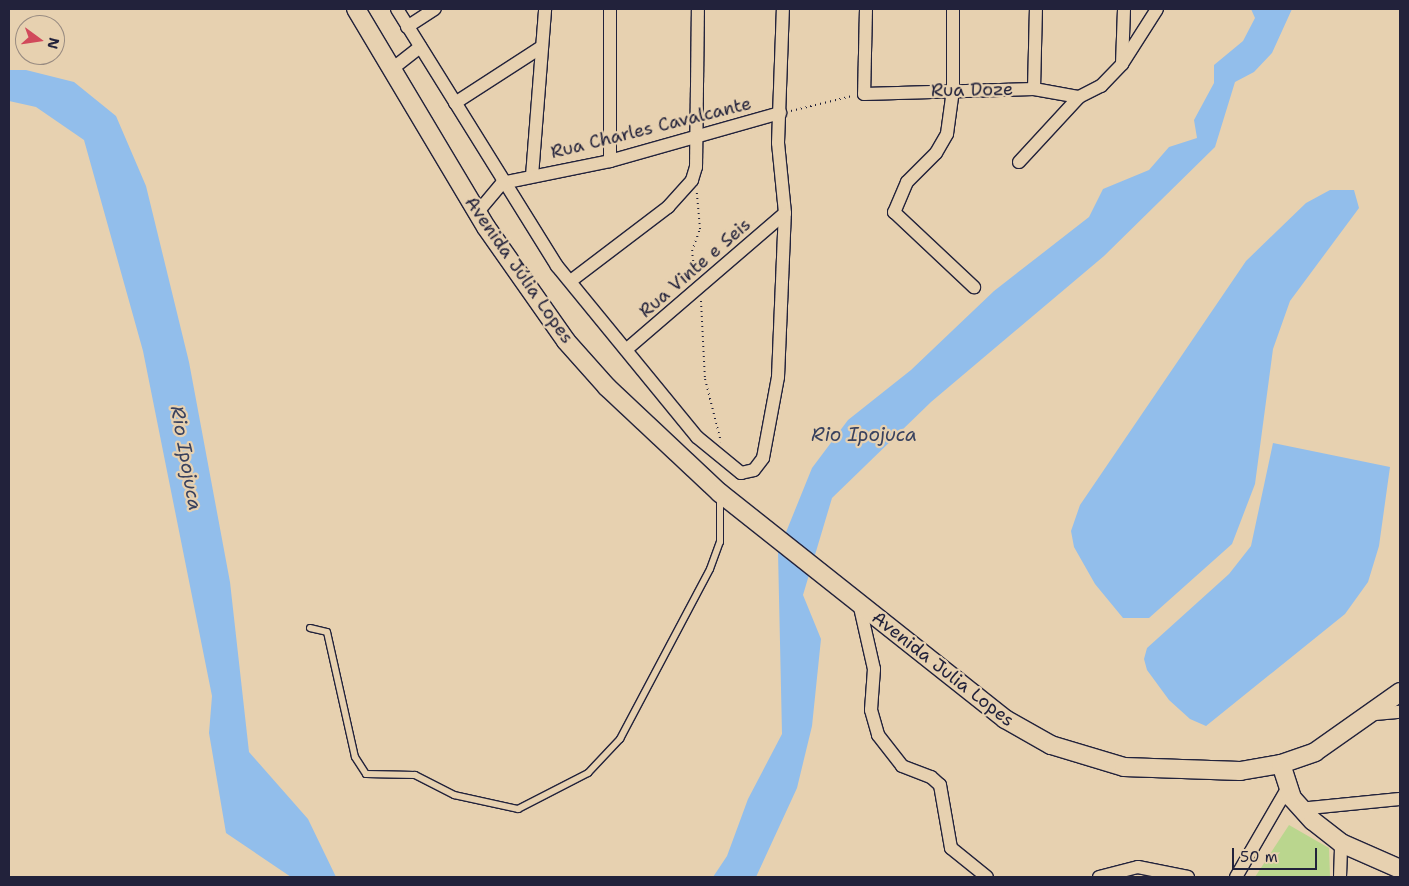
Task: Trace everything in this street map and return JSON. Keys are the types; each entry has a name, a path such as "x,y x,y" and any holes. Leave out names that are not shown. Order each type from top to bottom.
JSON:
{"main road":[{"name":"Avenida Júlia Lopes","path":"356,9 477,213 566,341 657,437 723,495 855,600"},
{"name":"Avenida Julia Lopes","path":"855,600 983,703 1051,745 1124,767 1162,772 1240,771 1281,764 1315,752 1375,714 1400,692"},
{"path":"1281,764 1287,789 1299,809 1341,843 1400,869"}],"street":[{"path":"397,9 502,183 557,266 572,280 670,407 724,462 741,473 754,470 769,435 783,320 785,213 778,143 783,9"},
{"path":"408,27 434,9"},
{"path":"532,176 540,48 545,9"},
{"path":"610,9 610,161"},
{"path":"572,280 668,207 696,167 698,9"},
{"path":"864,94 866,9"},
{"path":"953,9 953,90 944,142 907,182 894,212 974,287"},
{"path":"1034,89 1036,9"},
{"path":"1122,64 1124,9"},
{"path":"1019,162 1079,96 1101,86 1122,64 1157,9"},
{"path":"392,69 420,47"},
{"path":"455,104 540,48"},
{"name":"Rua Doze","path":"864,94 1034,89 1079,96"},
{"name":"Rua Charles Cavalcante","path":"502,183 610,161 780,113"},
{"path":"477,213 502,183"},
{"name":"Rua Vinte e Seis","path":"627,349 785,213"},
{"path":"855,600 874,669 871,710 878,735 902,766 931,777 940,785 951,848 987,877"},
{"path":"1375,714 1400,712"},
{"path":"1236,877 1287,789"},
{"path":"1299,809 1400,799"},
{"path":"1340,877 1341,843"},
{"path":"1099,877 1138,867 1188,877"}],"lane":[{"path":"310,628 327,632 355,757 366,774 415,775 454,795 518,809 588,772 620,740 710,569 720,542 723,495"}],"path":[{"path":"780,113 864,94"},
{"path":"696,167 700,229 692,251 700,286 705,379 724,462"}],"green space":[{"path":"1289,825 1329,848 1330,877 1255,877"}],"water":[{"name":"Rio Ipojuca","path":"1251,9 1292,9 1272,53 1254,72 1235,82 1215,147 1104,256 931,402 832,498 803,595 821,639 812,726 797,788 756,877 713,877 727,856 748,799 782,734 778,552 812,468 848,420 911,370 994,291 1089,217 1103,189 1149,170 1169,147 1197,138 1194,120 1214,83 1214,65 1243,41 1255,18"},
{"name":"Rio Ipojuca","path":"9,70 26,70 74,82 116,116 146,186 189,362 230,582 249,752 308,819 336,877 291,877 226,833 209,733 212,696 143,351 84,140 36,107 9,101"},
{"path":"1330,190 1354,190 1359,208 1290,301 1273,349 1255,484 1232,544 1149,618 1123,618 1095,584 1074,547 1071,531 1080,505 1246,261 1306,203"},
{"path":"1273,443 1390,467 1379,546 1368,582 1345,614 1206,726 1190,719 1169,700 1147,670 1144,659 1147,648 1229,574 1251,546"}]}
